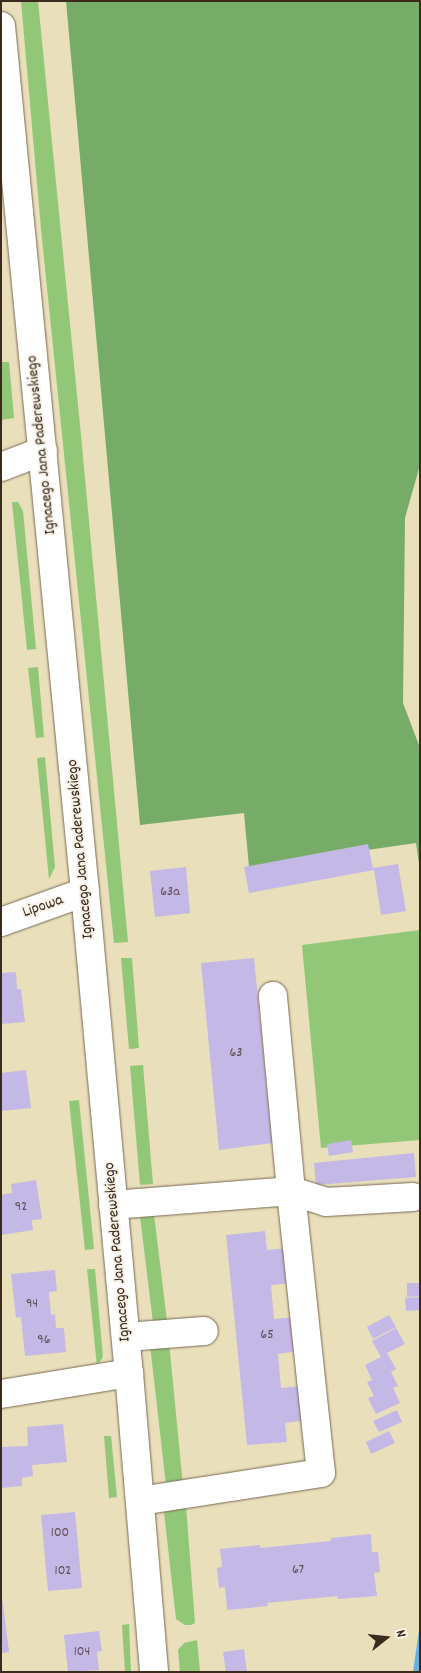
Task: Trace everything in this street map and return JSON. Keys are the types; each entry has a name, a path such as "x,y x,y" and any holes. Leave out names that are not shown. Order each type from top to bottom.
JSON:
{"main road":[{"name":"Ignacego Jana Paderewskiego","path":"1,26 3,65 43,451 85,892 126,1337 154,1672"},
{"path":"1,467 43,451"},
{"name":"Lipowa","path":"1,922 85,892"},
{"path":"140,1501 322,1474 291,1191 274,996"},
{"path":"113,1206 291,1191 326,1202 413,1197"},
{"path":"126,1337 204,1331"},
{"path":"1,1394 129,1374"}],"green space":[{"path":"21,1 38,1 128,942 114,943 41,229"},
{"path":"66,1 420,1 420,465 405,518 403,703 420,748 420,871 416,843 249,867 244,813 140,825"},
{"path":"1,362 9,362 14,418 2,420"},
{"path":"12,502 18,502 23,511 36,649 27,650"},
{"path":"38,667 44,737 36,738 28,668"},
{"path":"45,757 55,867 49,879 37,758"},
{"path":"420,930 420,1140 321,1148 302,945"},
{"path":"121,958 132,958 139,1048 129,1049"},
{"path":"143,1065 153,1184 140,1185 130,1066"},
{"path":"79,1100 94,1249 85,1250 69,1101"},
{"path":"153,1206 167,1321 153,1323 139,1208"},
{"path":"87,1269 95,1269 103,1357 97,1366"},
{"path":"169,1342 183,1486 166,1485 150,1345"},
{"path":"104,1436 111,1436 117,1497 109,1498"},
{"path":"186,1506 195,1623 191,1625 185,1625 176,1619 164,1512 175,1507"},
{"path":"129,1624 131,1672 125,1672 122,1625"},
{"path":"197,1640 200,1672 180,1672 178,1650 184,1643"}],"water":[{"path":"420,1623 420,1672 413,1672"}],"building":[{"path":"368,844 373,868 398,864 406,911 381,915 374,870 249,893 244,867"},
{"path":"186,867 190,913 155,917 150,871"},
{"path":"254,958 272,1143 219,1150 201,963"},
{"path":"16,972 17,989 21,989 25,1022 1,1024 1,973"},
{"path":"26,1070 31,1108 1,1111 1,1073"},
{"path":"351,1140 353,1152 329,1156 327,1144"},
{"path":"414,1153 416,1177 316,1185 314,1163"},
{"path":"36,1180 42,1219 32,1220 33,1230 1,1235 1,1195 12,1193 11,1184"},
{"path":"265,1231 267,1250 289,1248 292,1283 271,1285 274,1319 295,1317 299,1351 278,1354 281,1388 302,1386 306,1420 285,1423 287,1442 247,1445 226,1235"},
{"path":"55,1270 57,1291 49,1292 51,1315 55,1314 56,1328 64,1328 66,1352 25,1356 21,1317 16,1318 11,1274"},
{"path":"407,1283 420,1283 420,1296 407,1297"},
{"path":"420,1297 420,1310 406,1311 405,1298"},
{"path":"389,1315 396,1327 373,1339 367,1327"},
{"path":"396,1328 405,1344 387,1353 396,1369 391,1372 398,1386 393,1388 400,1403 376,1414 368,1398 374,1396 367,1382 372,1380 365,1365 381,1357 372,1341"},
{"path":"397,1410 402,1422 379,1432 373,1421"},
{"path":"63,1424 67,1462 32,1465 33,1476 22,1478 22,1486 1,1488 1,1447 28,1446 27,1427"},
{"path":"389,1431 395,1443 371,1454 366,1442"},
{"path":"75,1512 82,1588 48,1591 41,1515"},
{"path":"371,1534 372,1552 378,1552 380,1572 374,1573 377,1596 338,1599 337,1596 267,1603 268,1606 227,1610 225,1587 219,1588 217,1568 222,1567 220,1549 260,1545 260,1548 331,1541 331,1538"},
{"path":"1,1589 9,1652 1,1653"},
{"path":"99,1631 102,1651 97,1652 99,1670 68,1672 64,1635"},
{"path":"244,1649 247,1672 226,1672 223,1652"}]}
